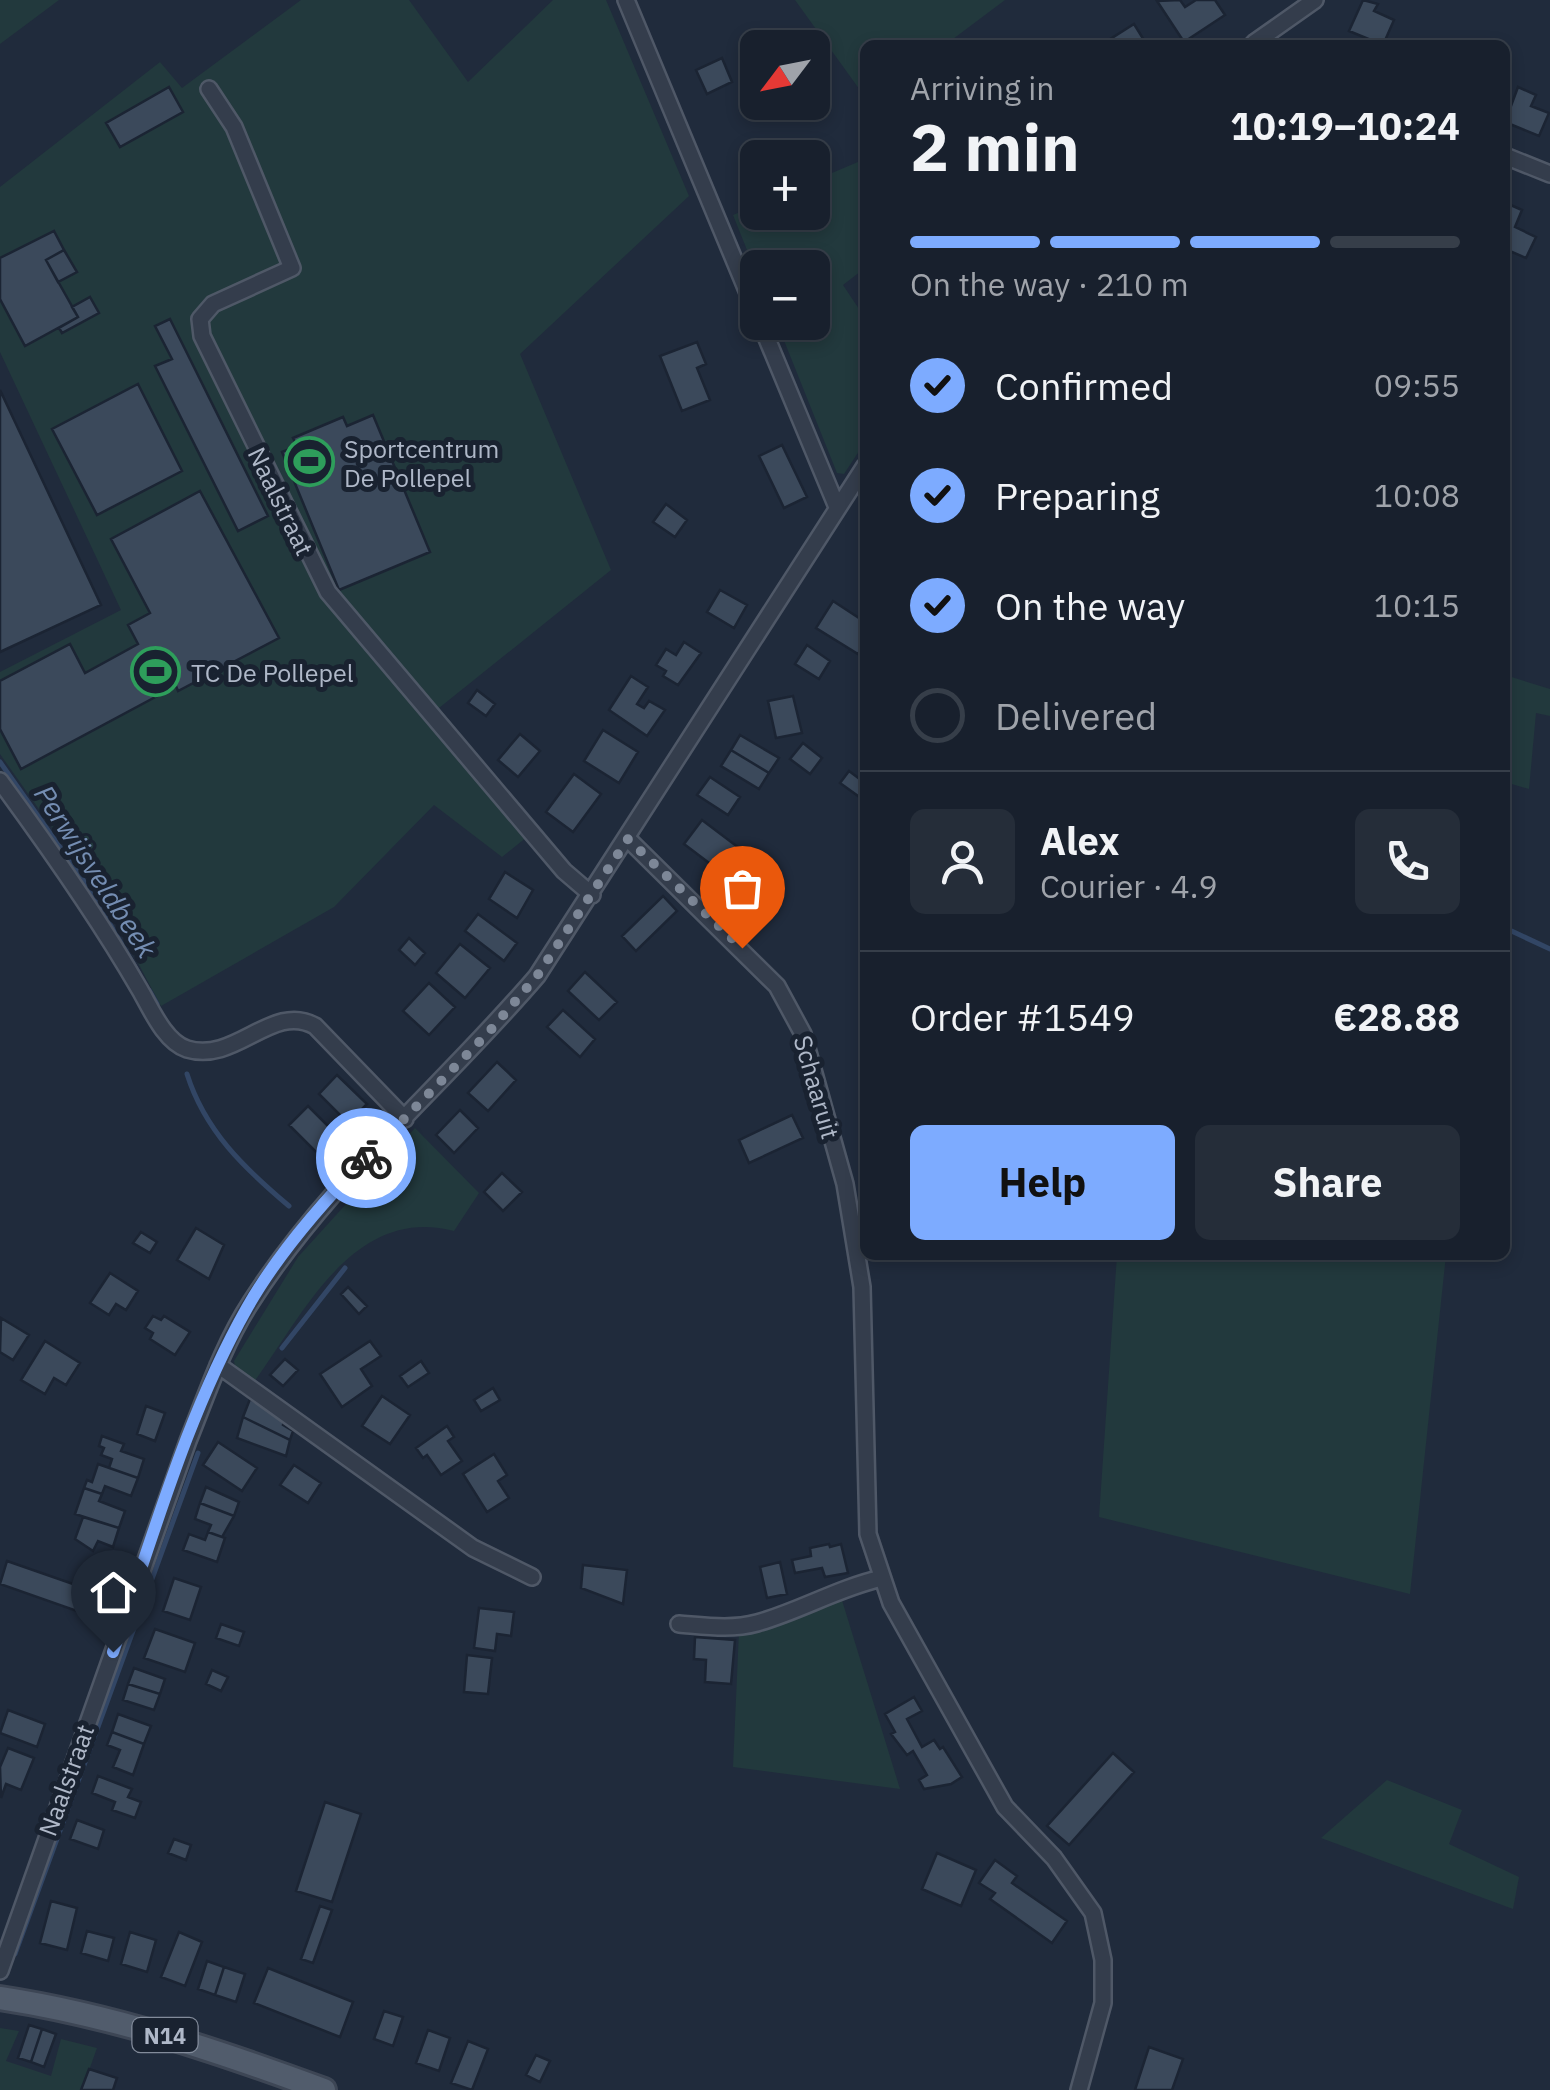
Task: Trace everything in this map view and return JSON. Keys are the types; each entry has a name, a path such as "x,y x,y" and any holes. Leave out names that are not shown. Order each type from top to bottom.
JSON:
{"main road":[{"name":"N14","path":"0,1998 123,2022 324,2090"}],"street":[{"path":"626,0 740,274"},
{"path":"1261,40 1315,0"},
{"name":"Naalstraat","path":"210,89 234,126 292,268 213,304 200,319 202,336 328,592 564,870 592,894"},
{"path":"1510,158 1550,174"},
{"path":"767,340 837,507"},
{"name":"Naalstraat","path":"0,1971 218,1365 248,1306 286,1250 336,1189 488,1033 537,976 860,473"},
{"path":"0,780 80,892 164,1029 184,1048 212,1052 242,1042 286,1018 301,1018 315,1026 405,1118"},
{"name":"Schaaruit","path":"628,839 777,986 804,1034 845,1184 862,1287 868,1534 890,1604 1005,1806 1054,1858 1093,1913 1104,1960 1103,2002 1079,2090"},
{"path":"218,1365 473,1548 532,1577"},
{"path":"679,1624 714,1628 754,1624 882,1578"}],"green space":[{"path":"0,0 59,0 0,44"},
{"name":"Sportcentrum De Pollepel","path":"301,0 409,0 468,82 553,0 606,0 689,196 520,354 611,570 439,708 538,828 502,857 434,805 334,907 161,1006 108,907 0,754 0,672 121,610 0,352 0,187 160,62 182,88"},
{"path":"795,0 1005,0 952,40 860,40 860,90 830,48 830,30 817,30"},
{"path":"860,161 860,272 843,285 860,310 860,450 844,474 837,473 784,340 830,340 830,250 747,250 733,215 740,212 740,230 830,230 830,174"},
{"path":"1510,677 1550,689 1550,716 1536,713 1529,789 1510,783"},
{"path":"415,1128 479,1193 454,1231 418,1227 387,1234 359,1250 312,1298 254,1382 236,1371 234,1361 298,1257"},
{"path":"1117,1260 1445,1260 1410,1594 1099,1517"},
{"path":"841,1597 900,1789 733,1767 739,1631"},
{"path":"1387,1780 1462,1810 1449,1844 1519,1877 1513,1909 1321,1838"},
{"path":"0,2028 19,2031 6,2061 51,2076 61,2039 97,2048 82,2090 0,2090"}],"building":[{"path":"1180,0 1185,7 1196,0 1215,0 1225,15 1183,40 1157,1"},
{"path":"1363,0 1378,4 1374,11 1394,20 1385,40 1371,40 1349,31"},
{"path":"1134,24 1144,40 1109,40"},
{"path":"722,58 732,82 707,94 696,70"},
{"path":"169,87 183,112 120,147 106,123"},
{"path":"1518,87 1536,95 1531,106 1549,113 1539,136 1510,124 1510,109"},
{"path":"1510,205 1522,210 1515,227 1536,237 1526,258 1510,251"},
{"path":"54,231 64,250 46,260 78,317 25,346 0,299 0,258"},
{"path":"64,250 77,272 58,282 46,260"},
{"path":"90,297 99,313 62,333 59,328 78,317 72,307"},
{"path":"170,319 268,516 238,531 155,366 172,359 155,326"},
{"path":"697,342 706,364 697,368 710,400 682,411 660,356"},
{"path":"138,384 182,471 97,515 52,429"},
{"path":"0,390 101,605 0,652"},
{"path":"373,415 430,552 339,590 282,452 297,446 293,438 343,417 347,426"},
{"path":"782,445 807,497 784,508 759,456"},
{"path":"200,491 279,638 178,691 176,686 21,769 0,729 0,681 70,644 85,673 138,644 128,625 150,613 111,539"},
{"path":"666,504 687,520 675,537 653,522"},
{"path":"720,590 747,605 734,628 707,612"},
{"path":"833,601 860,619 860,651 858,654 816,628"},
{"path":"684,642 701,653 678,685 663,676 666,671 656,665 666,649 676,655"},
{"path":"807,645 830,661 819,679 795,664"},
{"path":"631,676 648,687 637,704 644,708 649,701 665,710 647,736 609,710"},
{"path":"477,690 495,704 486,716 468,703"},
{"path":"793,696 802,733 776,738 768,701"},
{"path":"603,730 638,752 619,783 584,761"},
{"path":"520,734 540,751 518,777 498,760"},
{"path":"740,735 779,758 769,773 731,750"},
{"path":"803,743 822,758 810,774 790,759"},
{"path":"731,750 769,773 759,789 721,766"},
{"path":"849,771 860,779 860,797 840,783"},
{"path":"574,774 601,794 573,832 546,812"},
{"path":"710,777 740,797 728,815 697,795"},
{"path":"702,820 747,854 729,878 684,844"},
{"path":"505,872 533,890 517,918 489,899"},
{"path":"730,891 745,907 737,915 721,900"},
{"path":"663,896 677,911 636,951 622,936"},
{"path":"478,914 517,943 504,961 465,931"},
{"path":"409,938 425,953 415,965 399,950"},
{"path":"460,944 490,968 465,998 436,973"},
{"path":"585,972 617,1002 599,1020 568,991"},
{"path":"429,983 455,1007 429,1035 403,1011"},
{"path":"563,1010 595,1039 580,1057 547,1027"},
{"path":"497,1062 516,1080 488,1111 468,1093"},
{"path":"337,1075 367,1104 348,1123 319,1094"},
{"path":"308,1106 337,1135 318,1154 289,1125"},
{"path":"460,1110 478,1128 454,1153 436,1135"},
{"path":"792,1115 803,1138 749,1163 739,1140"},
{"path":"502,1173 522,1192 503,1211 484,1192"},
{"path":"196,1228 224,1245 209,1279 177,1260"},
{"path":"141,1232 157,1242 150,1253 133,1243"},
{"path":"110,1273 138,1291 126,1310 116,1304 109,1315 90,1303"},
{"path":"348,1287 367,1306 359,1314 341,1294"},
{"path":"153,1316 161,1320 164,1316 190,1332 175,1355 150,1339 153,1333 145,1328"},
{"path":"1,1318 29,1335 13,1360 0,1352"},
{"path":"45,1341 80,1363 66,1385 54,1378 45,1394 21,1380"},
{"path":"370,1341 381,1356 361,1369 372,1386 342,1407 320,1374"},
{"path":"285,1359 298,1370 283,1386 270,1375"},
{"path":"421,1361 429,1373 408,1387 400,1376"},
{"path":"493,1388 500,1400 481,1411 474,1400"},
{"path":"382,1396 410,1415 390,1444 362,1426"},
{"path":"250,1399 285,1417 283,1425 293,1431 290,1440 243,1417"},
{"path":"146,1406 165,1413 155,1441 137,1434"},
{"path":"243,1417 290,1440 286,1456 237,1438"},
{"path":"447,1426 454,1437 448,1441 462,1461 441,1475 427,1455 423,1458 416,1448"},
{"path":"102,1436 124,1444 121,1451 144,1459 138,1478 109,1468 112,1459 101,1455 104,1448 99,1446"},
{"path":"218,1442 257,1468 242,1491 203,1465"},
{"path":"494,1454 507,1475 498,1481 509,1498 487,1512 463,1474"},
{"path":"98,1464 138,1478 131,1496 105,1486 102,1494 84,1488 87,1480 92,1482"},
{"path":"294,1465 321,1483 308,1503 280,1485"},
{"path":"206,1487 239,1502 234,1516 200,1503"},
{"path":"84,1488 102,1494 99,1501 125,1511 119,1528 75,1514"},
{"path":"200,1503 234,1516 222,1537 208,1532 211,1525 195,1519"},
{"path":"83,1517 119,1528 113,1547 98,1541 93,1551 75,1539"},
{"path":"208,1532 225,1538 217,1562 183,1550 189,1534 205,1540"},
{"path":"841,1544 848,1573 825,1577 822,1568 795,1573 792,1560 811,1556 810,1548"},
{"path":"7,1561 99,1593 91,1616 0,1584"},
{"path":"780,1562 787,1594 767,1598 760,1567"},
{"path":"583,1565 627,1570 623,1604 581,1588"},
{"path":"174,1578 201,1587 190,1620 163,1611"},
{"path":"479,1608 514,1612 511,1636 497,1634 495,1651 474,1648"},
{"path":"221,1624 244,1632 239,1646 216,1638"},
{"path":"155,1629 195,1643 185,1672 144,1658"},
{"path":"695,1637 735,1640 731,1684 705,1682 706,1660 694,1659"},
{"path":"467,1655 492,1658 488,1694 464,1692"},
{"path":"134,1668 165,1679 160,1694 128,1684"},
{"path":"212,1670 228,1677 221,1691 206,1684"},
{"path":"128,1684 160,1694 154,1710 123,1700"},
{"path":"914,1697 922,1711 907,1719 922,1747 934,1740 940,1749 943,1747 962,1777 951,1784 924,1789 919,1780 927,1775 913,1751 907,1755 891,1734 895,1732 885,1714"},
{"path":"8,1710 45,1724 37,1747 0,1733"},
{"path":"118,1714 151,1726 144,1744 112,1732"},
{"path":"112,1732 144,1744 133,1775 113,1767 120,1750 107,1745"},
{"path":"8,1748 34,1758 21,1790 6,1784 1,1798 0,1767"},
{"path":"1113,1753 1134,1772 1069,1845 1047,1826"},
{"path":"98,1776 132,1789 128,1797 141,1802 135,1818 112,1810 115,1802 92,1793"},
{"path":"325,1802 361,1814 332,1902 296,1891"},
{"path":"77,1820 104,1830 98,1849 70,1839"},
{"path":"174,1839 191,1845 186,1860 168,1853"},
{"path":"937,1853 976,1870 961,1906 922,1889"},
{"path":"995,1860 1017,1876 1012,1883 1067,1921 1052,1943 990,1899 995,1893 979,1883"},
{"path":"51,1901 77,1908 67,1950 40,1943"},
{"path":"320,1906 332,1910 313,1963 301,1959"},
{"path":"87,1931 114,1938 108,1961 81,1953"},
{"path":"130,1932 156,1940 147,1972 121,1964"},
{"path":"179,1932 202,1942 185,1986 161,1977"},
{"path":"207,1961 224,1967 215,1995 198,1989"},
{"path":"224,1967 245,1974 236,2002 215,1995"},
{"path":"268,1968 353,2002 340,2037 254,2003"},
{"path":"384,2011 403,2017 393,2046 374,2039"},
{"path":"29,2025 42,2029 31,2062 18,2058"},
{"path":"42,2029 56,2034 44,2067 31,2062"},
{"path":"428,2030 450,2038 439,2071 416,2063"},
{"path":"468,2041 488,2049 472,2090 451,2083"},
{"path":"1149,2047 1183,2059 1172,2090 1135,2090"},
{"path":"536,2055 550,2061 540,2082 526,2075"},
{"path":"89,2069 117,2078 113,2090 81,2090"}],"waterway":[{"name":"Perwijsveldbeek","path":"0,762 90,890 138,972"},
{"path":"1510,930 1550,949"},
{"name":"Perwijsveldbeek","path":"149,990 157,1004"},
{"name":"Perwijsveldbeek","path":"187,1074 215,1131 289,1206"},
{"name":"Perwijsveldbeek","path":"282,1348 345,1268"},
{"name":"Perwijsveldbeek","path":"15,1954 198,1453"}],"way so far":[{"path":"366,1158 488,1033 537,976 628,839 742,948"}],"place":[{"name":"Sportcentrum De Pollepel","path":"309,462"},
{"name":"TC De Pollepel","path":"156,672"}],"route":[{"path":"113,1652 188,1441 218,1365 248,1306 286,1250 366,1158"}]}
